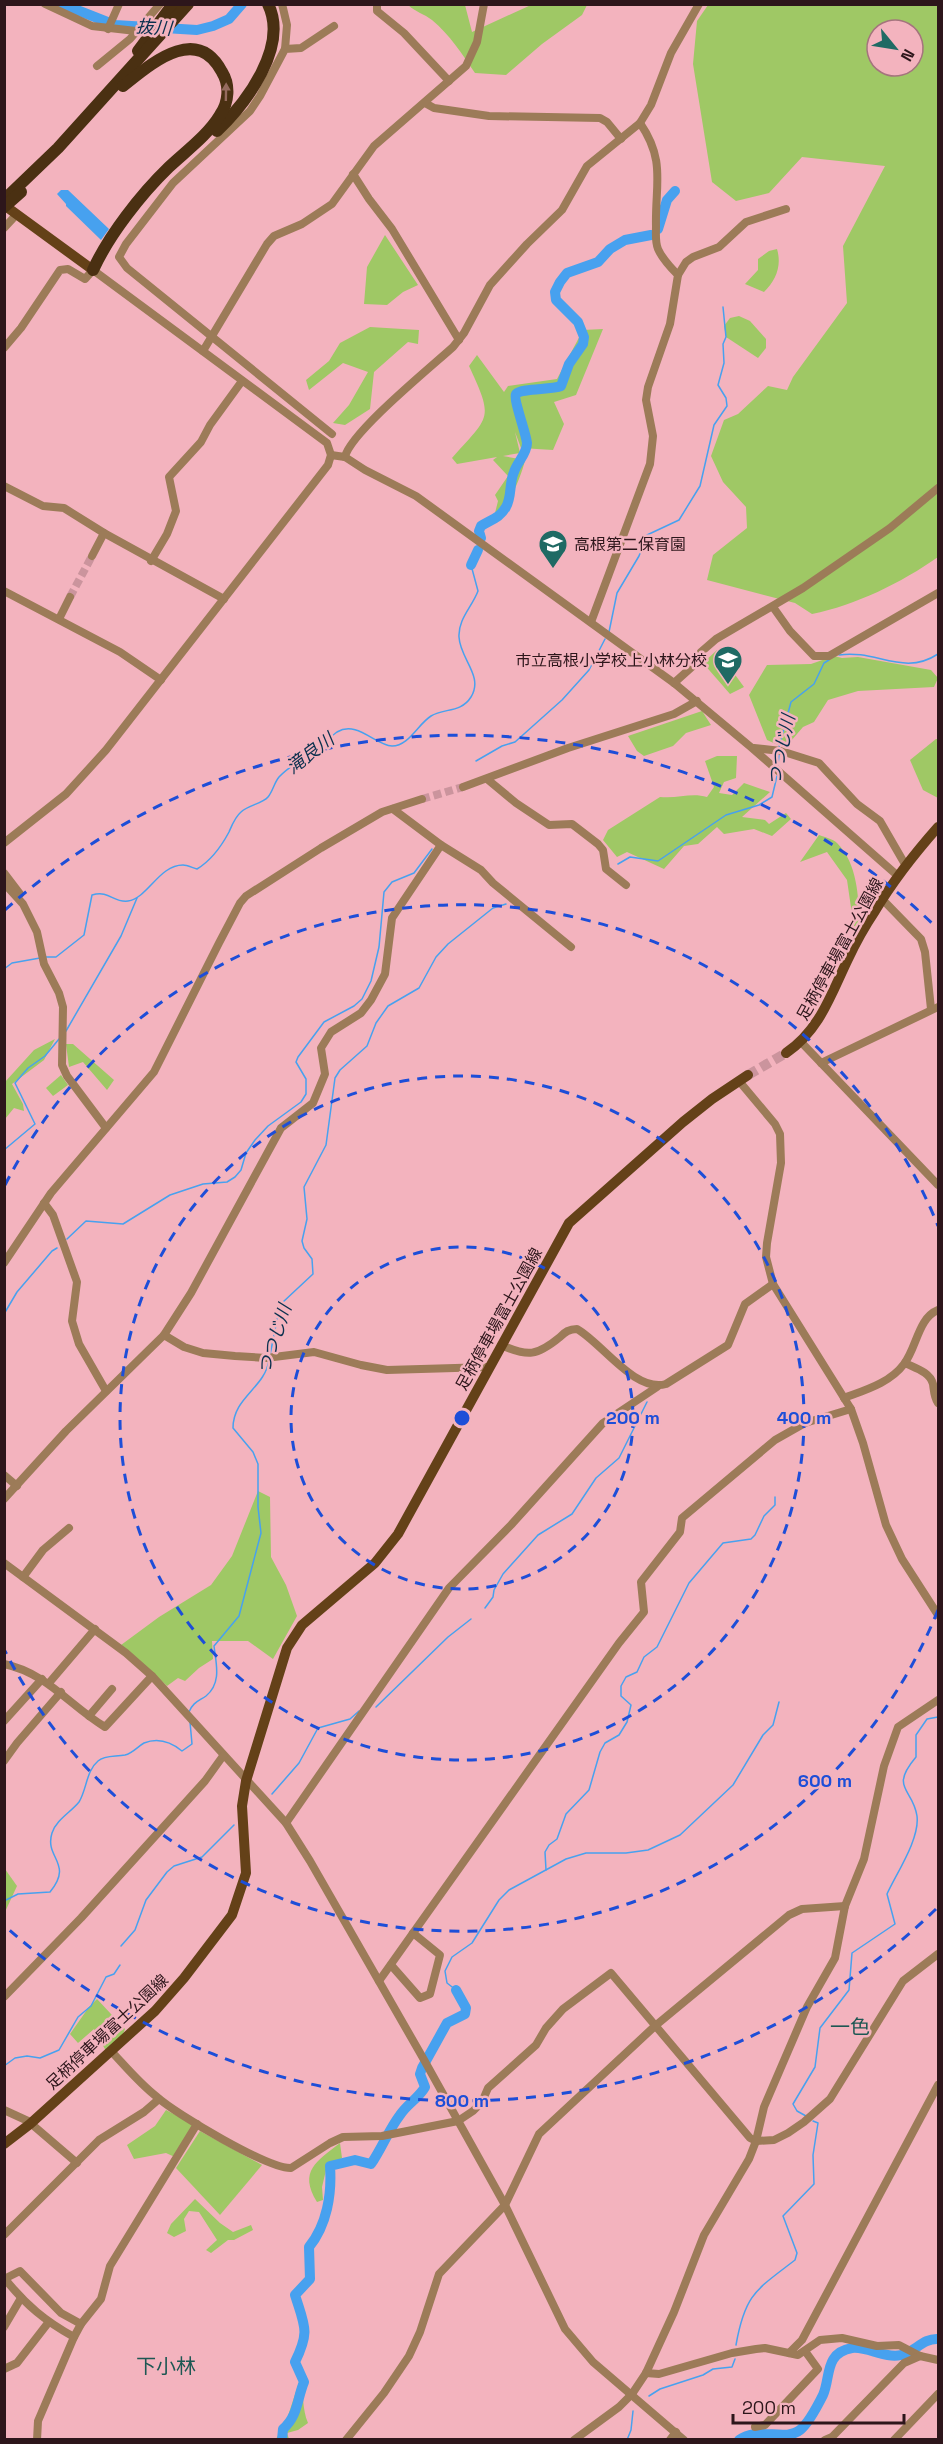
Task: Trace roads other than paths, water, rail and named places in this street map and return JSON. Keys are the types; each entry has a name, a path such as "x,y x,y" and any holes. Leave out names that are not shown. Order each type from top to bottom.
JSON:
{"highway":[{"path":"4,206 63,152 150,46 175,9 195,4"},
{"path":"93,270 106,258 157,189 222,126 248,95 262,71 271,47 273,6"},
{"path":"150,46 175,9"},
{"path":"93,270 100,254 140,200 166,170 215,123 224,108 228,91 224,75 214,61 190,50 180,50 163,56 120,84"},
{"path":"4,199 19,190"}],"main road":[{"path":"4,206 93,270"},
{"name":"足柄停車場富士公園線","path":"786,1053 801,1042 820,1018 849,957 882,899 939,827"},
{"name":"足柄停車場富士公園線","path":"4,2144 30,2124 168,1998 232,1915 246,1873 242,1806 246,1781 287,1648 303,1625 375,1563 398,1534 569,1223 683,1122 743,1078"}],"street":[{"path":"45,4 92,26 136,32"},
{"path":"109,27 119,4"},
{"path":"377,4 377,11 404,33 449,81"},
{"path":"202,351 274,236 302,224 332,204 374,146 466,66 477,42 484,4"},
{"path":"345,457 349,444 374,418 459,340 490,285 526,244 558,216 587,166 640,123 651,105 671,52 699,4"},
{"path":"273,6 286,24 285,49 265,88 250,111 172,183 126,244 119,257 127,268 332,434"},
{"path":"97,66 136,32 175,9"},
{"path":"285,49 301,48 334,26"},
{"path":"425,103 434,108 489,116 600,118 607,122 621,139"},
{"path":"640,123 657,155 658,185 655,205 658,249 678,275"},
{"path":"353,174 392,229 459,340"},
{"path":"591,622 650,464 653,436 646,400 648,387 670,324 678,275 693,256 719,247 746,222 786,209"},
{"path":"4,228 17,214"},
{"path":"4,348 21,328 60,270 68,269 85,279 93,270 327,443 331,455 328,465 106,750 73,787 4,843"},
{"path":"152,561 167,534 176,511 169,477 201,442 210,425 242,381"},
{"path":"331,455 345,457 416,496 674,683 752,747 898,876"},
{"path":"4,486 43,506 64,508 152,561 224,599"},
{"path":"674,683 694,665 701,652 716,639 773,607 891,528 939,488"},
{"path":"92,556 104,533"},
{"path":"4,591 127,656 161,680"},
{"path":"773,607 790,631 814,656 829,656 939,593"},
{"path":"59,619 70,597"},
{"path":"463,787 567,748 674,714 698,701"},
{"path":"752,747 781,751 819,763 857,804 880,821 906,866"},
{"path":"487,779 516,803 549,825 572,824 598,844 603,850 606,869 626,885"},
{"path":"4,1263 44,1203 154,1072 219,943 246,896 382,812 422,799"},
{"path":"393,809 441,845 481,870 572,947"},
{"path":"4,1499 66,1431 164,1335 191,1293 281,1128 313,1103 325,1074 321,1048 331,1032 361,1013 371,1000 385,974 392,918 441,845"},
{"path":"4,873 19,892 22,904"},
{"path":"4,883 22,904 37,932 44,964 59,993 63,1007 62,1065 67,1076 106,1128"},
{"path":"821,1063 935,1008 921,939 882,899"},
{"path":"801,1042 939,1185"},
{"path":"743,1078 780,1134 781,1163 766,1257 773,1284 851,1409 859,1428 886,1525 902,1559 939,1615"},
{"path":"44,1203 53,1215 77,1282 72,1321 79,1344 106,1391"},
{"path":"286,1823 449,1588 511,1524 603,1422 728,1345 745,1304 773,1284"},
{"path":"844,1398 886,1380 905,1363 923,1324 939,1310"},
{"path":"501,1345 525,1355 535,1353 552,1344 570,1329 577,1329 622,1367 644,1382 657,1387"},
{"path":"164,1335 184,1347 203,1353 266,1358 314,1352 387,1370 489,1367"},
{"path":"905,1363 931,1378 935,1398 939,1403"},
{"path":"379,1981 619,1643 644,1612 641,1582 680,1532 682,1518 775,1440 805,1423 851,1409"},
{"path":"4,1475 17,1486"},
{"path":"23,1577 43,1550 69,1527"},
{"path":"4,1563 95,1629 152,1676 286,1823 379,1981 505,2205 565,2329 593,2362 684,2439"},
{"path":"4,1722 95,1629"},
{"path":"4,1664 15,1666 46,1681 105,1727 152,1676"},
{"path":"89,1716 112,1689"},
{"path":"4,1761 61,1692"},
{"path":"573,2439 619,2407 632,2394 646,2373 674,2312 704,2235 756,2141 765,2107 807,2007 835,1958 845,1905 864,1859 882,1776 898,1727 939,1700"},
{"path":"4,1997 89,1910 205,1781 223,1756"},
{"path":"346,2439 384,2394 409,2356 420,2332 439,2274 505,2205 539,2134 655,2026 789,1915 802,1909 845,1905"},
{"path":"391,1965 420,1998 430,1994 440,1955 413,1934"},
{"path":"111,2051 159,2099 197,2124 267,2163 291,2168 330,2143 343,2138 382,2136 458,2121 473,2111 482,2102 488,2088 536,2045 546,2028 563,2009 611,1973 750,2138 756,2141 774,2140 804,2122 835,2092 851,2062 903,1981 939,1954"},
{"path":"789,2353 801,2340 939,2085"},
{"path":"4,2235 99,2140 144,2112 159,2099"},
{"path":"4,2110 30,2124 77,2163"},
{"path":"37,2439 38,2421 74,2337 81,2324 101,2300 110,2266 197,2124"},
{"path":"74,2337 48,2323 21,2298 5,2279 20,2271 61,2313 81,2324"},
{"path":"4,2327 21,2298"},
{"path":"4,2369 17,2363 48,2323"},
{"path":"646,2373 659,2374 722,2355 756,2349 765,2348 798,2355 820,2340 828,2338 842,2338 877,2346 899,2345 918,2355 939,2360"},
{"path":"755,2427 765,2425 818,2369 804,2351"},
{"path":"825,2439 832,2437 904,2363 918,2355"},
{"path":"894,2439 939,2394"},
{"path":"670,2439 676,2432"}],"water":[{"path":"61,190 68,190 109,229 101,240 66,206 57,194"}],"waterway":[{"name":"抜川","path":"62,4 115,25 197,30 229,19 242,4"},
{"name":"滝良川","path":"658,229 667,200 675,191"},
{"name":"滝良川","path":"481,538 479,531 481,526 504,511 509,499 512,476 527,447 516,394 561,386 569,364 583,344 584,337 578,322 556,300 555,292 560,282 567,273 598,262 610,249 625,240 651,235"},
{"path":"609,632 617,593 639,556 647,535 679,520 700,486 714,425 727,406 726,398 718,385 724,363 723,344 726,337 723,307"},
{"name":"滝良川","path":"471,565 478,550"},
{"name":"滝良川","path":"45,957 56,957 84,935 92,895 103,894 128,901 142,894 167,870 175,866 185,865 197,869 219,848 239,814 270,795 277,779 283,773 337,732 352,729 386,745 398,745 408,739 431,716 457,708 467,702 471,697 475,682 460,645 459,631 478,591 471,565"},
{"path":"476,761 502,746 515,742 562,700 589,670 605,639"},
{"name":"つつじ川","path":"839,655 852,654 913,663 938,654"},
{"name":"つつじ川","path":"779,747 791,702 814,684 824,663 829,660"},
{"name":"つつじ川","path":"778,765 779,755"},
{"name":"つつじ川","path":"618,864 630,857 658,861 726,815 759,805 772,797 777,776"},
{"path":"67,1239 86,1221 123,1224 170,1195 203,1184 227,1182 235,1177 241,1170 246,1153 255,1140 268,1126 301,1102 306,1094 306,1079 296,1062 298,1057 324,1022 354,1006 362,999 371,981 379,947 384,892 392,882 414,873 432,849"},
{"name":"滝良川","path":"66,1031 121,936 137,898"},
{"name":"つつじ川","path":"270,1355 279,1310 283,1302 313,1274 312,1259 302,1241 307,1219 304,1187 326,1145 335,1078 340,1070 367,1046 376,1023 388,1006 419,988 436,957 448,944 493,908 506,904"},
{"name":"滝良川","path":"4,969 12,963 40,958"},
{"name":"滝良川","path":"4,1150 35,1124 15,1083 28,1068 45,1056 59,1039"},
{"path":"4,1314 17,1292 57,1248"},
{"name":"つつじ川","path":"189,1712 194,1704 211,1691 214,1685 217,1672 214,1646 239,1616 261,1533 258,1507 258,1464 253,1452 233,1428 238,1408 262,1378 269,1360"},
{"path":"485,1608 493,1597 494,1590 503,1574 538,1535 572,1514 596,1478 619,1458 647,1402"},
{"path":"546,1870 545,1852 549,1845 557,1839 566,1814 589,1790 600,1752 605,1743 619,1735 627,1722 631,1705 621,1696 621,1686 626,1677 637,1672 644,1657 657,1647 689,1583 723,1543 751,1539 764,1516 775,1505 775,1497"},
{"path":"376,1707 448,1637 471,1619"},
{"path":"456,1990 447,1983 445,1971 452,1957 472,1943 499,1900 509,1890 566,1859 586,1853 626,1853 648,1850 680,1835 733,1785 763,1735 773,1725 779,1702"},
{"path":"272,1794 299,1763 318,1728 350,1719 359,1711"},
{"path":"806,2116 797,2111 793,2104 815,2067 820,2028 849,1990 852,1953 895,1924 887,1894 911,1846 917,1825 915,1807 905,1788 904,1776 916,1757 916,1735 927,1719 938,1717"},
{"name":"つつじ川","path":"4,1901 18,1894 50,1892 57,1882 59,1867 52,1849 52,1833 60,1820 79,1802 91,1770 98,1761 107,1757 128,1754 144,1743 155,1740 174,1745 182,1751 192,1744 190,1722"},
{"path":"121,1946 135,1930 146,1900 167,1872 174,1866 202,1857 234,1825"},
{"path":"4,2066 15,2058 27,2056 40,2058 59,2050 78,2017 91,2006 106,1977 114,1974 120,1965"},
{"path":"282,2440 283,2429 292,2419 304,2382 295,2362 304,2336 295,2295 310,2279 309,2247 320,2229 327,2209 330,2166 355,2160 371,2164 403,2111 425,2087 420,2074 422,2068 447,2023 465,2014 466,2008 456,1990"},
{"path":"736,2345 744,2314 754,2295 795,2260 797,2253 783,2216 814,2184 813,2155 818,2123 813,2121"},
{"path":"739,2440 754,2434 787,2435 800,2430 823,2395 833,2360 843,2351 858,2348 895,2356 933,2339 938,2339"},
{"path":"649,2396 660,2389 703,2375 713,2369 732,2367 735,2359"},
{"path":"627,2440 631,2430 633,2411"}],"tunnel":[{"path":"70,597 92,556"},
{"path":"422,799 463,787"},
{"path":"748,1075 786,1053"}],"place":[{"name":"高根第二保育園","path":"553,570"},
{"name":"市立高根小学校上小林分校","path":"728,686"}],"district":[{"name":"一色","path":"850,2027"},
{"name":"下小林","path":"166,2366"}]}
